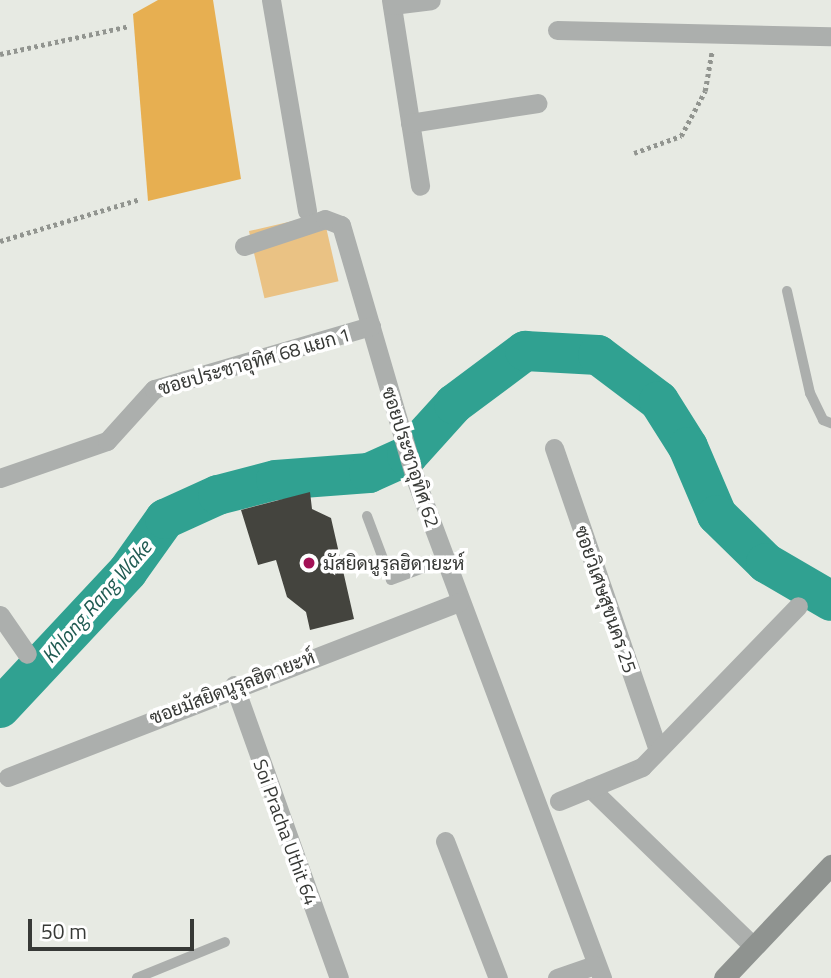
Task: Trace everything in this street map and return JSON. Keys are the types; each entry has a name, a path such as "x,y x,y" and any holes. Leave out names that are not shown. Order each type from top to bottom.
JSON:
{"main road":[{"path":"736,973 754,947 831,865"}],"street":[{"path":"271,0 307,211"},
{"path":"420,186 391,3 430,0"},
{"path":"557,30 831,36"},
{"path":"410,123 537,103"},
{"name":"ซอยประชาอุทิศ 62","path":"244,246 332,219 341,225 415,478 458,601 598,971"},
{"name":"ซอยประชาอุทิศ 68 แยก 1","path":"0,478 107,442 154,389 371,326"},
{"name":"ซอยวิเศษสุขนคร 25","path":"554,448 658,750"},
{"name":"ซอยมัสยิดนูรุลฮิดายะห์","path":"8,778 234,685 458,601"},
{"path":"559,801 642,767 798,606"},
{"path":"0,615 27,654"},
{"name":"Soi Pracha Uthit 64","path":"234,685 339,978"},
{"path":"590,788 754,947"},
{"path":"445,841 498,978"},
{"path":"557,978 598,971"}],"lane":[{"path":"788,291 810,393 823,420 831,423"},
{"path":"367,516 391,580 445,560"},
{"path":"137,978 225,942"}],"path":[{"path":"0,54 129,26"},
{"path":"634,153 681,136 705,91 714,34"},
{"path":"0,241 140,200"}],"shaded area":[{"path":"158,0 213,0 241,179 148,201 133,14"},
{"path":"323,214 339,281 264,298 249,231"}],"building":[{"name":"มัสยิดนูรุลฮิดายะห์","path":"310,492 312,509 331,518 354,619 310,630 306,612 287,597 276,560 258,565 241,510"}],"waterway":[{"name":"Khlong Rang Wake","path":"0,708 128,571 165,519 218,495 276,480 369,473 407,456 454,404 525,351 598,355 659,401 688,447 717,515 766,563 831,601"}],"place":[{"name":"มัสยิดนูรุลฮิดายะห์","path":"309,563"}]}
